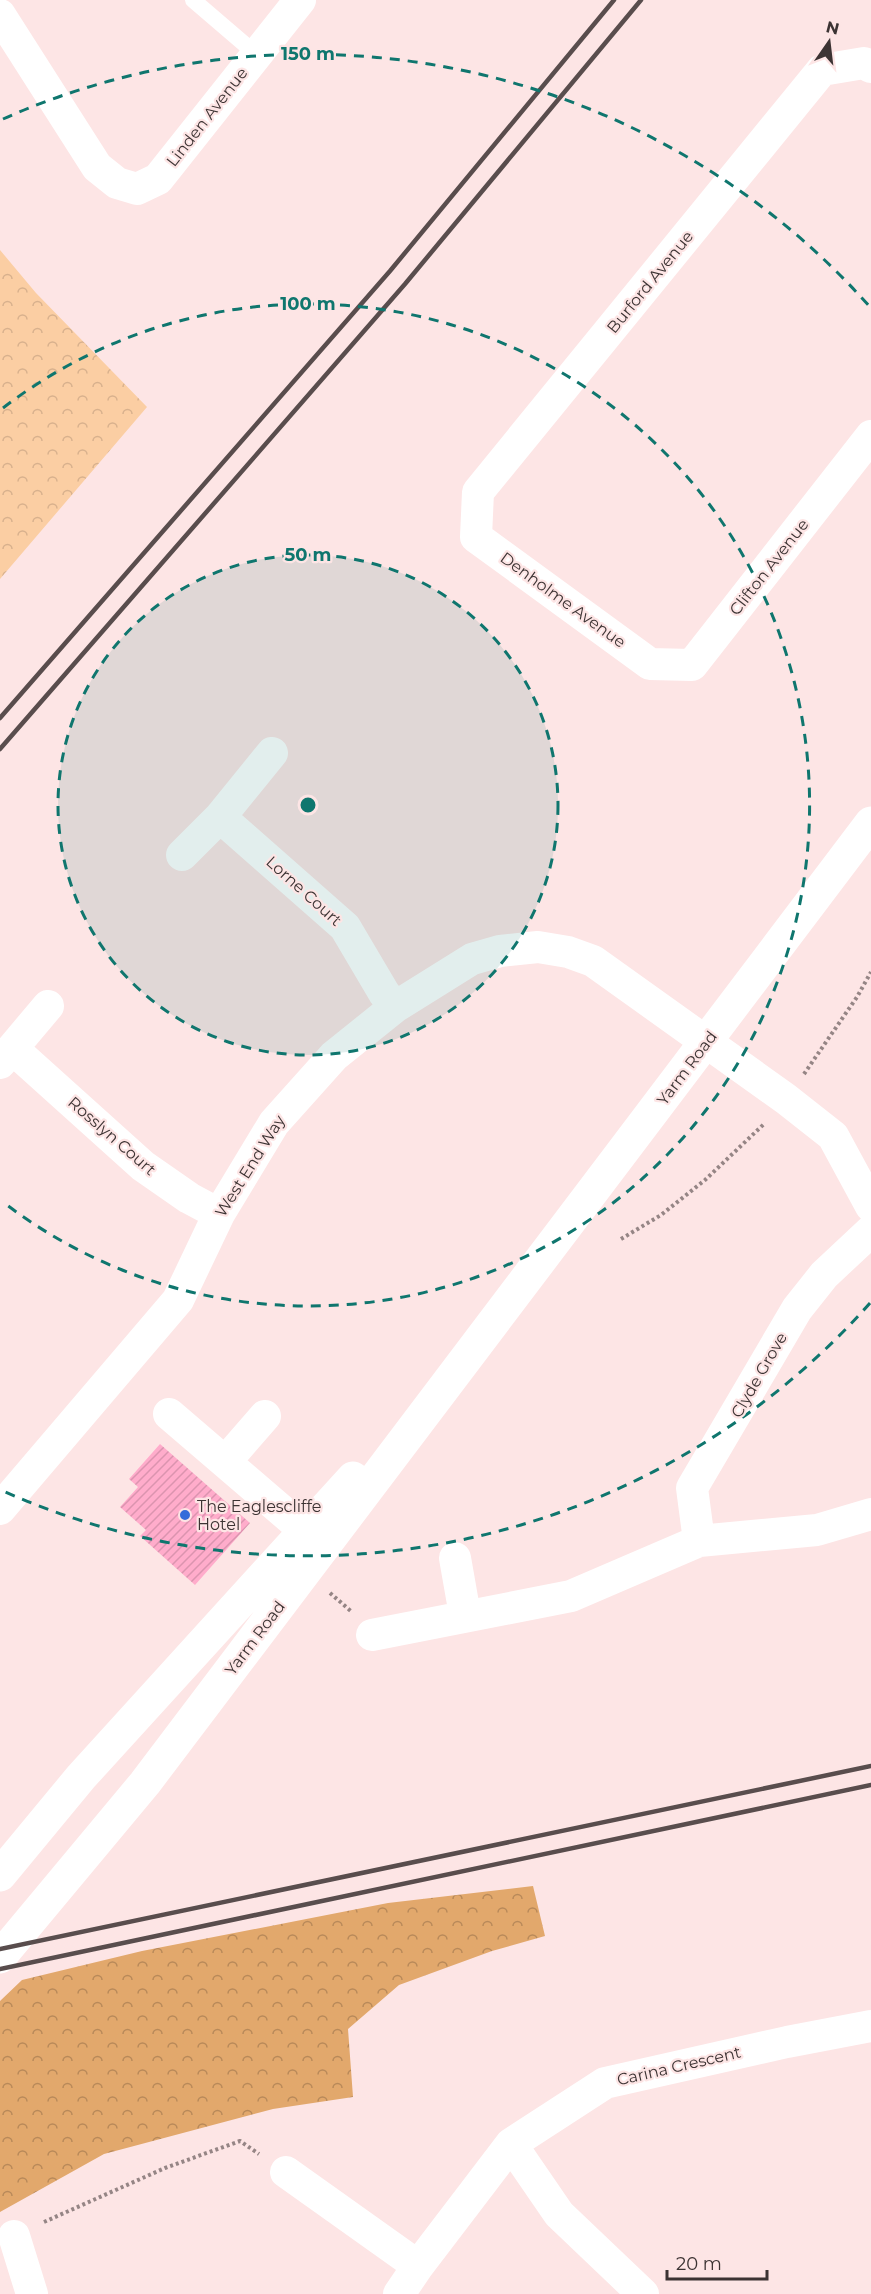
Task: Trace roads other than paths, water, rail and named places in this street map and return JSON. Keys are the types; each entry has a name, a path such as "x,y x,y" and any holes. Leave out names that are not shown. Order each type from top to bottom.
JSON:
{"main road":[{"name":"Yarm Road","path":"0,1957 145,1784 315,1539 502,1312 871,823"},
{"name":"Yarm Road","path":"0,1875 81,1777 315,1539"}],"street":[{"name":"Linden Avenue","path":"0,15 97,167 117,183 137,189 158,179 300,0"},
{"name":"Burford Avenue","path":"476,537 478,492 822,70 868,65"},
{"name":"Clifton Avenue","path":"650,664 692,665 871,436"},
{"name":"Denholme Avenue","path":"476,537 650,664"},
{"path":"182,855 220,817 272,753"},
{"name":"Lorne Court","path":"220,817 345,927 384,993 395,1006"},
{"name":"West End Way","path":"0,1509 178,1300 219,1214 274,1123 334,1056 395,1006 472,959 500,951 538,947 568,952 593,961 833,1136 871,1206"},
{"name":"Rosslyn Court","path":"48,1005 6,1056 143,1166 189,1198 219,1214"},
{"name":"Clyde Grove","path":"699,1541 692,1488 797,1310 824,1275 871,1231"},
{"path":"169,1414 315,1539"},
{"path":"225,1462 265,1416"},
{"path":"366,1627 465,1615 571,1596 699,1541 817,1530 871,1514"},
{"path":"454,1558 465,1615"},
{"name":"Carina Crescent","path":"399,2294 511,2144 605,2083 787,2042 871,2026"},
{"path":"511,2144 560,2214 643,2294"},
{"path":"286,2172 418,2266"},
{"path":"14,2236 32,2294"}],"lane":[{"path":"193,0 256,54"}],"railway":[{"path":"0,718 390,271 614,0"},
{"path":"0,749 405,284 641,0"},
{"path":"0,1949 871,1766"},
{"path":"0,1969 871,1785"}],"place":[{"name":"The Eaglescliffe Hotel","path":"185,1515"}]}
